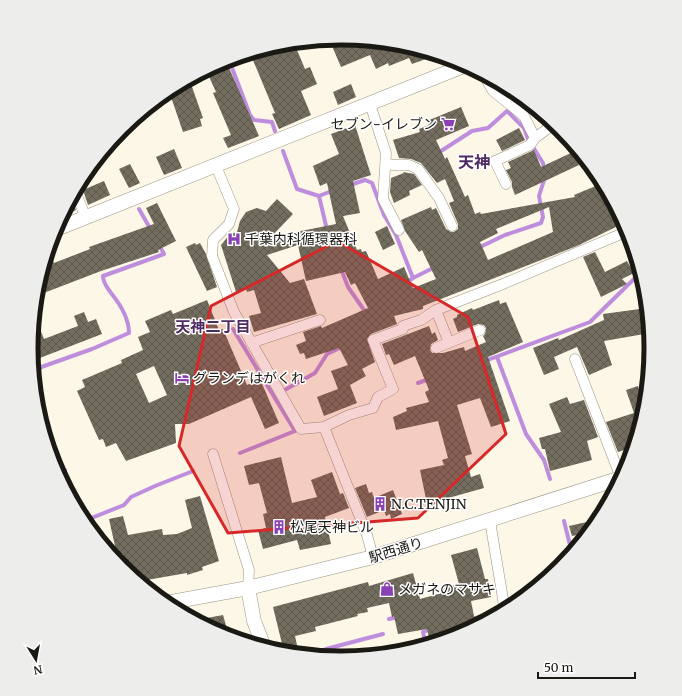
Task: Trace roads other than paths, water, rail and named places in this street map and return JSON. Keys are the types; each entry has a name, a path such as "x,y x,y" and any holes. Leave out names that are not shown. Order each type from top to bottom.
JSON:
{"street":[{"path":"63,226 458,68"},
{"path":"488,84 493,91 524,116 532,142"},
{"path":"370,104 383,141 387,164 383,180 384,199 399,230"},
{"path":"506,184 496,161 532,142 549,128"},
{"path":"387,164 393,166 408,165 418,169 439,198 452,226"},
{"path":"216,166 234,209 229,224 213,240 212,256 234,312 301,429 324,427 349,415 373,408 378,397 393,389 373,340 421,320 436,310 622,235"},
{"path":"78,198 86,218"},
{"path":"436,310 450,343"},
{"path":"251,343 320,320"},
{"path":"436,348 480,330"},
{"path":"575,359 618,471"},
{"path":"324,427 367,535 373,557"},
{"path":"213,454 249,570 248,588 254,621 262,641"},
{"name":"駅西通り","path":"175,601 248,588 373,557 614,480"},
{"path":"490,521 503,603"}],"waterway":[{"path":"231,66 250,115 254,120 272,122 275,131"},
{"path":"438,153 472,131 488,128 507,111 524,128 528,139 543,163 544,170"},
{"path":"283,151 297,189 319,196 327,230"},
{"path":"478,248 505,235 541,223 543,217 539,196 545,177"},
{"path":"350,185 365,180 372,183 384,215 396,235 413,278"},
{"path":"319,196 334,190"},
{"path":"139,209 151,230"},
{"path":"39,368 92,349 129,333 129,327 123,312 106,285 103,276 164,254 159,245"},
{"path":"406,283 435,267"},
{"path":"341,269 348,287 364,310 365,315"},
{"path":"485,361 590,322 636,278"},
{"path":"233,329 295,431 240,453"},
{"path":"274,396 315,373 327,354 344,346"},
{"path":"497,357 526,434 544,460 550,479"},
{"path":"418,383 429,379"},
{"path":"91,518 124,505 131,497 193,471"},
{"path":"564,521 570,546"},
{"path":"389,619 398,617"},
{"path":"470,619 480,617"},
{"path":"425,639 423,632 431,629"},
{"path":"323,650 383,634"}],"place":[{"name":"セブン-イレブン","path":"448,124"},
{"name":"千葉内科循環器科","path":"234,239"},
{"name":"グランデはがくれ","path":"182,378"},
{"name":"N.C.TENJIN","path":"380,504"},
{"name":"松尾天神ビル","path":"279,527"},
{"name":"メガネのマサキ","path":"387,589"}],"district":[{"name":"天神","path":"474,162"},
{"name":"天神二丁目","path":"213,327"}]}
